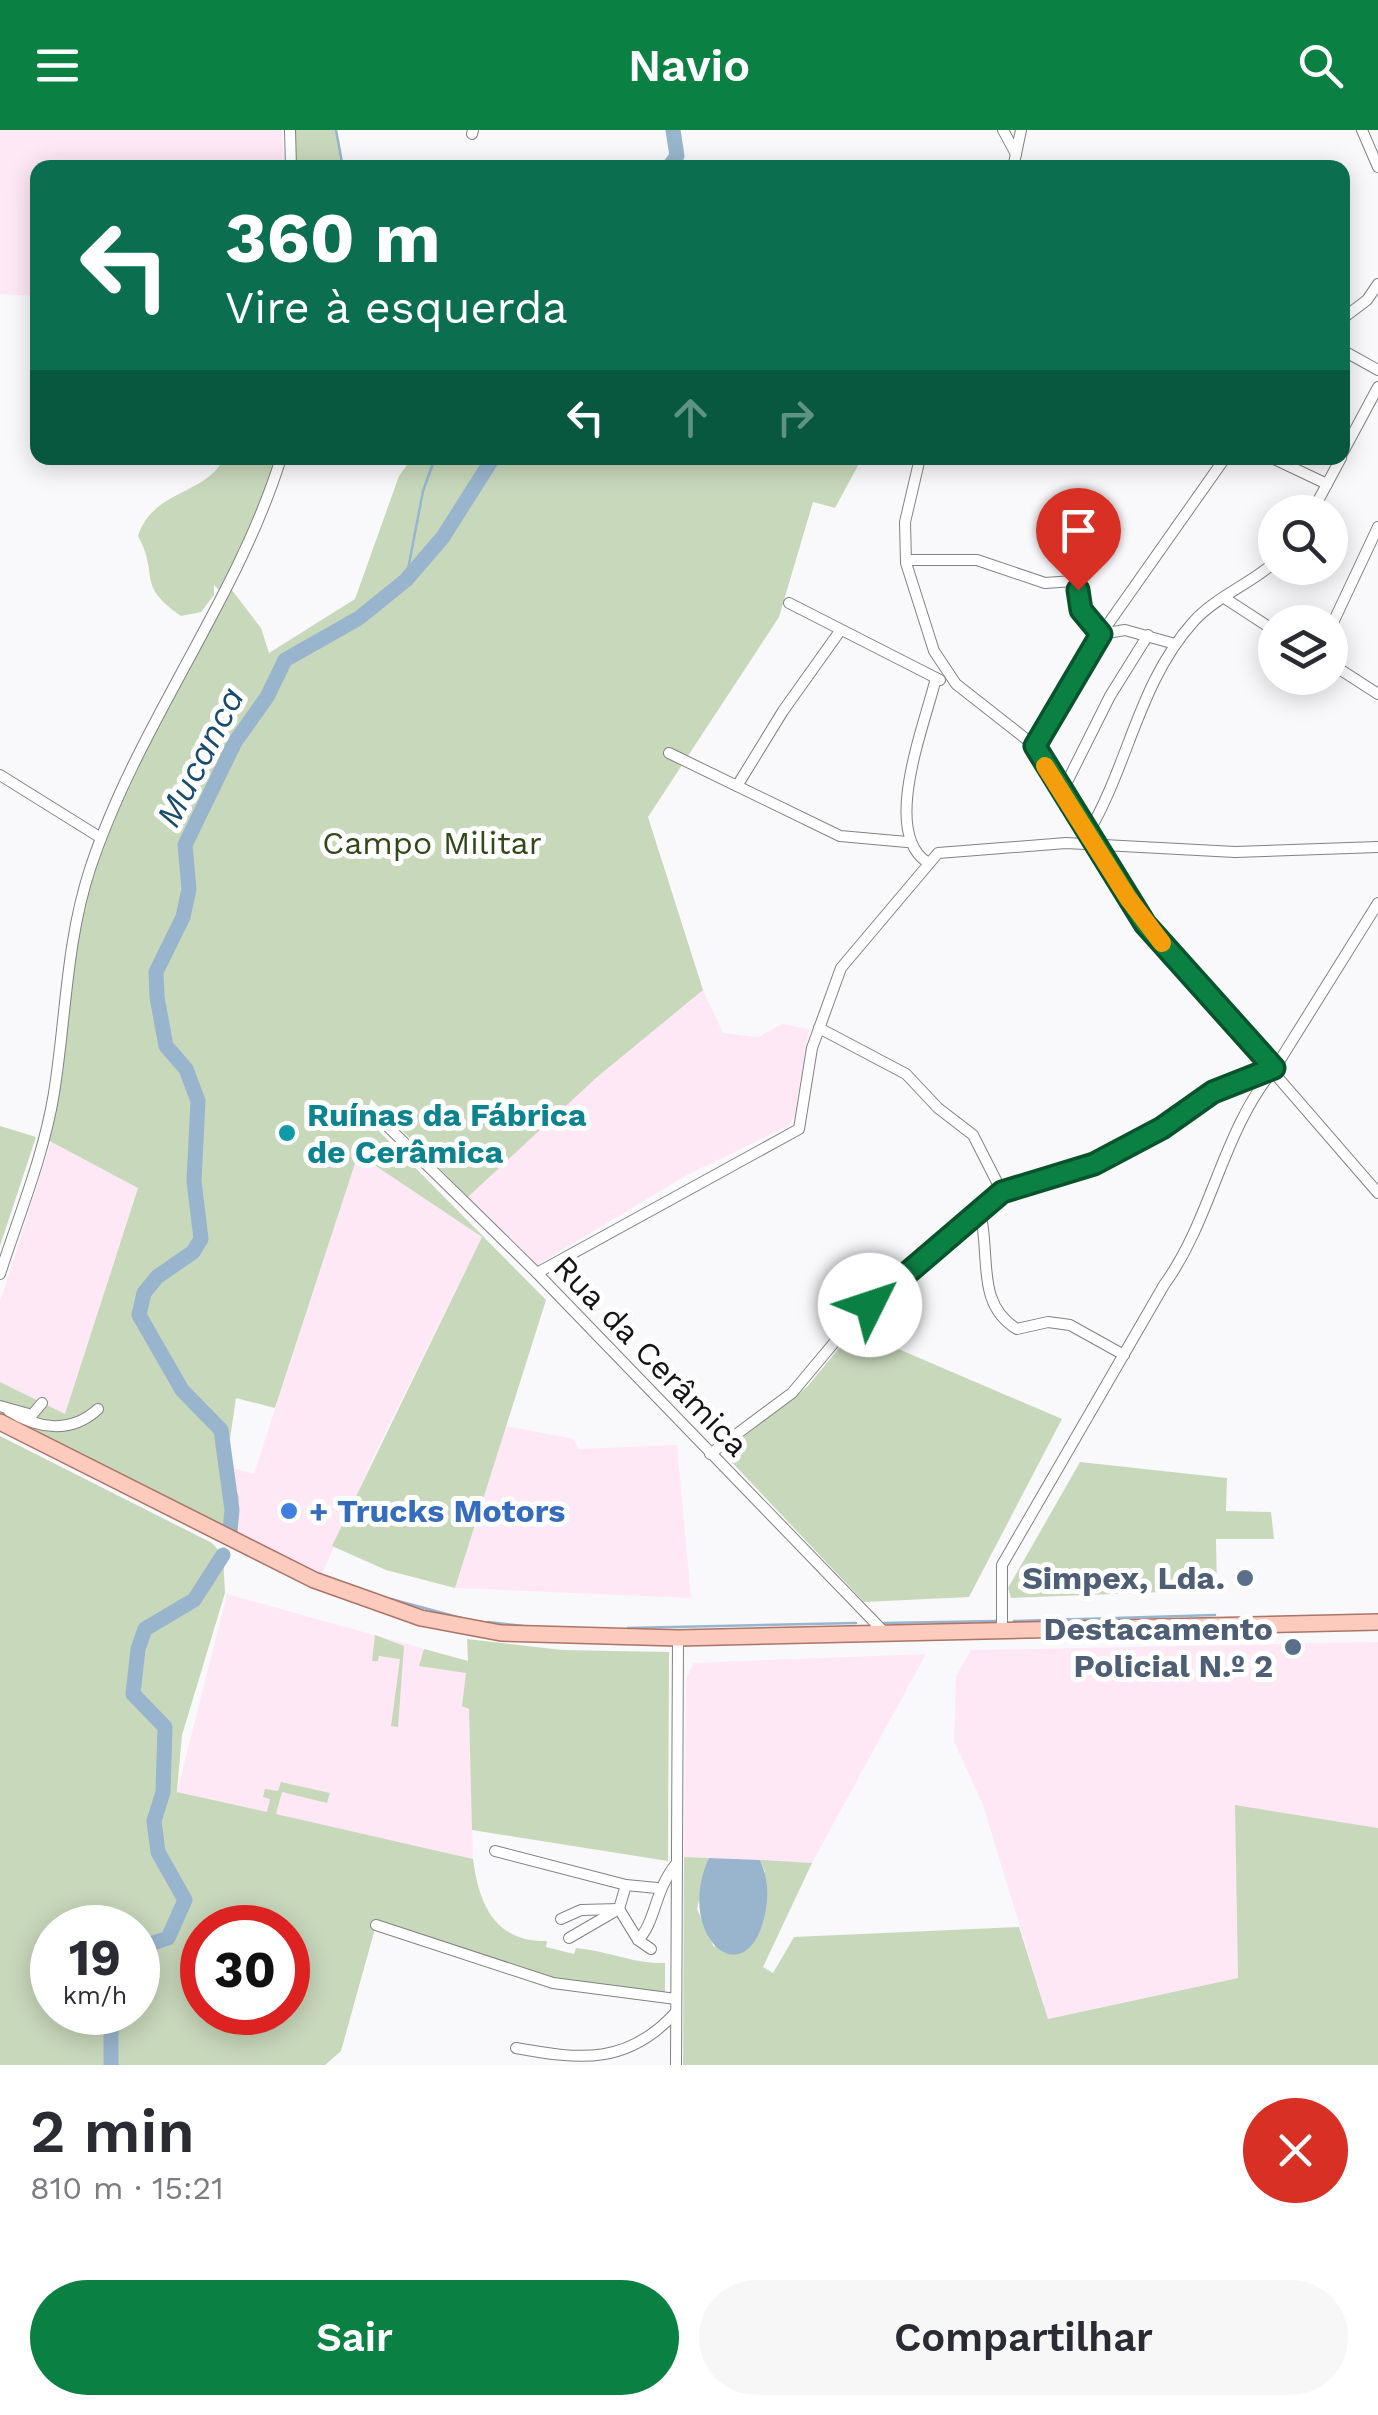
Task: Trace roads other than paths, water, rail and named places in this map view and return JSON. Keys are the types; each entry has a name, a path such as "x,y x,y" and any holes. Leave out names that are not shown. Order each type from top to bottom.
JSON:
{"main road":[{"path":"3,1413 272,1560 399,1612 501,1633 678,1638 1378,1622"}],"street":[{"path":"290,130 291,160"},
{"path":"1003,130 1015,160"},
{"path":"1015,160 1021,130"},
{"path":"1362,130 1378,167"},
{"path":"1350,314 1367,300 1378,284"},
{"path":"1350,354 1378,370"},
{"path":"1350,441 1378,387"},
{"path":"0,1274 44,1138 74,925 102,838 166,696 244,553 278,465"},
{"path":"917,465 906,522 906,560 934,651 956,684 1035,746 1061,794 1145,924 1274,1068 1378,1193"},
{"path":"1035,746 1101,634 1219,465"},
{"path":"1287,465 1327,484"},
{"path":"1321,495 1337,465"},
{"path":"1341,605 1378,527"},
{"path":"906,560 977,560 1045,584 1074,581 1081,610 1101,634"},
{"path":"1087,835 1123,762 1129,731 1175,644 1196,618 1258,574"},
{"path":"1226,598 1258,620"},
{"path":"789,603 936,678 956,684"},
{"path":"1101,634 1125,630 1175,644"},
{"path":"737,786 783,710 840,631"},
{"path":"1061,794 1110,696 1148,635"},
{"path":"1348,675 1378,694"},
{"path":"927,862 907,842 904,825 909,785 936,678"},
{"path":"669,754 840,836 907,842"},
{"path":"0,775 102,838"},
{"path":"537,1273 792,1135 802,1117 819,1028 840,968 877,930 927,862 938,853 1066,843 1235,852 1378,847"},
{"path":"1002,1630 1002,1566 1188,1252 1254,1093 1274,1068 1378,903"},
{"path":"819,1028 906,1074 938,1108 974,1135 1002,1192"},
{"path":"710,1454 792,1393 854,1320 1002,1192 1094,1164 1162,1128 1213,1092 1274,1068"},
{"name":"Rua da Cerâmica","path":"379,1118 537,1273 885,1632"},
{"path":"980,1212 990,1304 1002,1320 1017,1329 1048,1322 1070,1324 1124,1355"},
{"path":"3,1413 32,1415 42,1403"},
{"path":"3,1413 56,1427 79,1422 98,1409"},
{"path":"676,2065 678,1638"},
{"path":"494,1852 626,1886 657,1888"},
{"path":"638,1940 645,1932 657,1888 677,1863"},
{"path":"569,1938 619,1909 626,1886"},
{"path":"561,1919 580,1910 619,1909"},
{"path":"619,1909 638,1940 651,1950"},
{"path":"376,1925 554,1984 676,2005"},
{"path":"516,2048 553,2055 627,2051 676,2005"}],"water":[{"path":"709,1858 760,1860 763,1867 767,1887 765,1914 756,1939 744,1952 730,1954 717,1947 706,1932 700,1912 700,1886"}],"waterway":[{"path":"336,130 342,160"},
{"name":"Mucanca","path":"673,130 677,156 674,160"},
{"path":"406,580 423,491 432,465"},
{"name":"Mucanca","path":"230,1531 232,1510 221,1430 182,1390 139,1315 144,1293 157,1277 193,1252 201,1239 194,1181 198,1101 186,1069 166,1046 157,997 156,972 183,917 189,889 185,845 235,742 267,697 285,660 359,618 406,580 443,537 489,465"},
{"name":"Mucanca","path":"160,1941 168,1938 185,1900 158,1852 154,1821 163,1792 165,1727 133,1694 138,1649 145,1629 194,1600 223,1555"},
{"path":"391,1599 465,1619"},
{"path":"1014,1621 1215,1615"},
{"path":"884,1623 996,1621"},
{"path":"488,1622 523,1626"},
{"path":"628,1628 856,1623"},
{"name":"Mucanca","path":"111,2035 111,2065"}],"place":[{"name":"Ruínas da Fábrica de Cerâmica","path":"287,1133"},
{"name":"+ Trucks Motors","path":"289,1511"},
{"name":"Simpex, Lda.","path":"1245,1578"},
{"name":"Destacamento Policial N.º 2","path":"1293,1647"}],"park label":[{"name":"Campo Militar","path":"432,843"}]}
